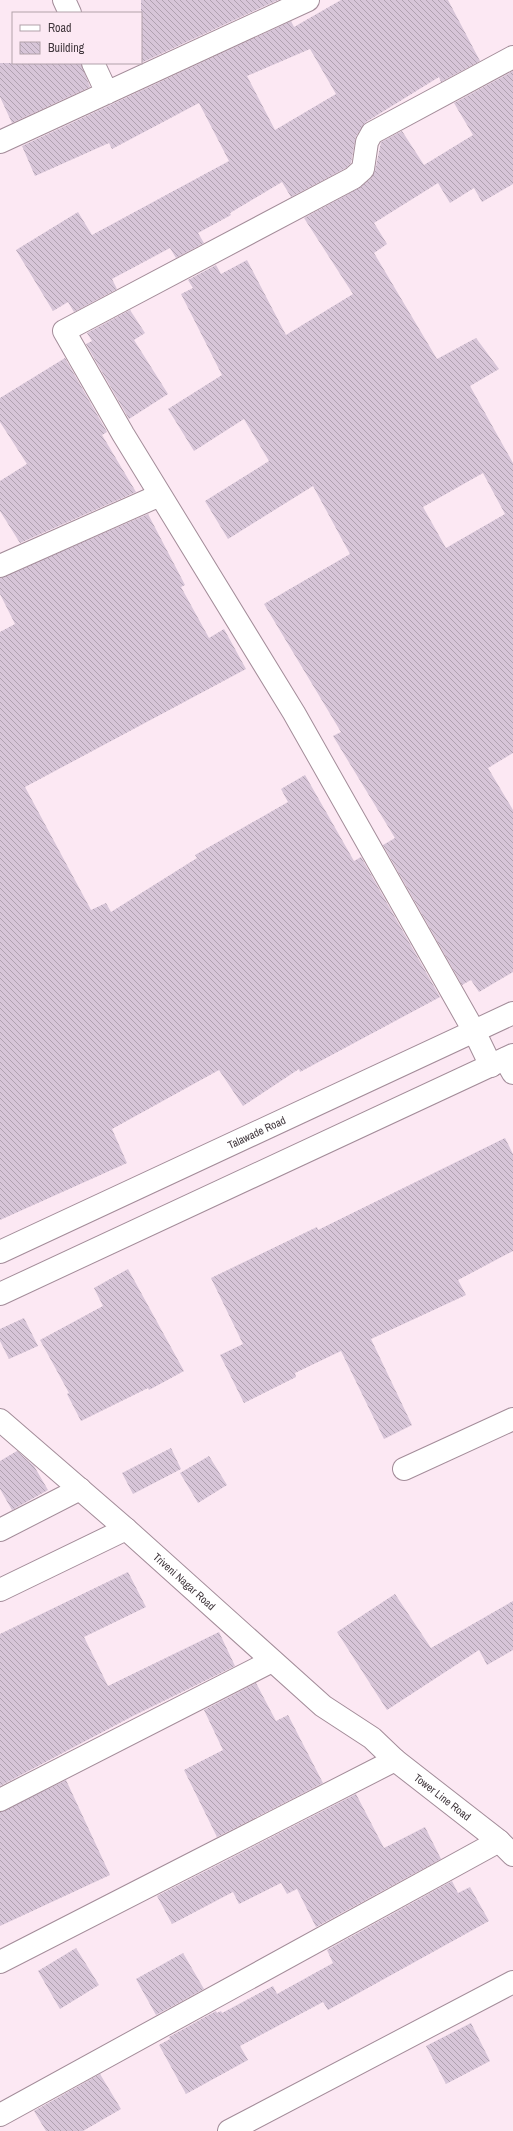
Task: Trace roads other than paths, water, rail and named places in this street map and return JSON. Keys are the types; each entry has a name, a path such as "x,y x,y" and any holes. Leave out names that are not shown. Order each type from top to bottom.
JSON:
{"street":[{"path":"64,0 70,12"},
{"path":"0,142 302,2"},
{"path":"0,1294 506,1063 474,1031 294,713 160,495 64,331 353,178 363,169 367,142 372,133 513,57"},
{"path":"93,64 107,93"},
{"path":"0,566 160,495"},
{"name":"Talawade Road","path":"0,1252 513,1013"},
{"path":"404,1469 513,1419"},
{"name":"Triveni Nagar Road","path":"0,1420 126,1529 323,1706 372,1738"},
{"path":"0,1530 80,1489"},
{"path":"0,1590 126,1529"},
{"path":"0,1800 272,1661"},
{"name":"Tower Line Road","path":"372,1738 395,1760 506,1848"},
{"path":"0,1962 395,1760"},
{"path":"0,2115 506,1848"},
{"path":"229,2131 513,1982"}]}
